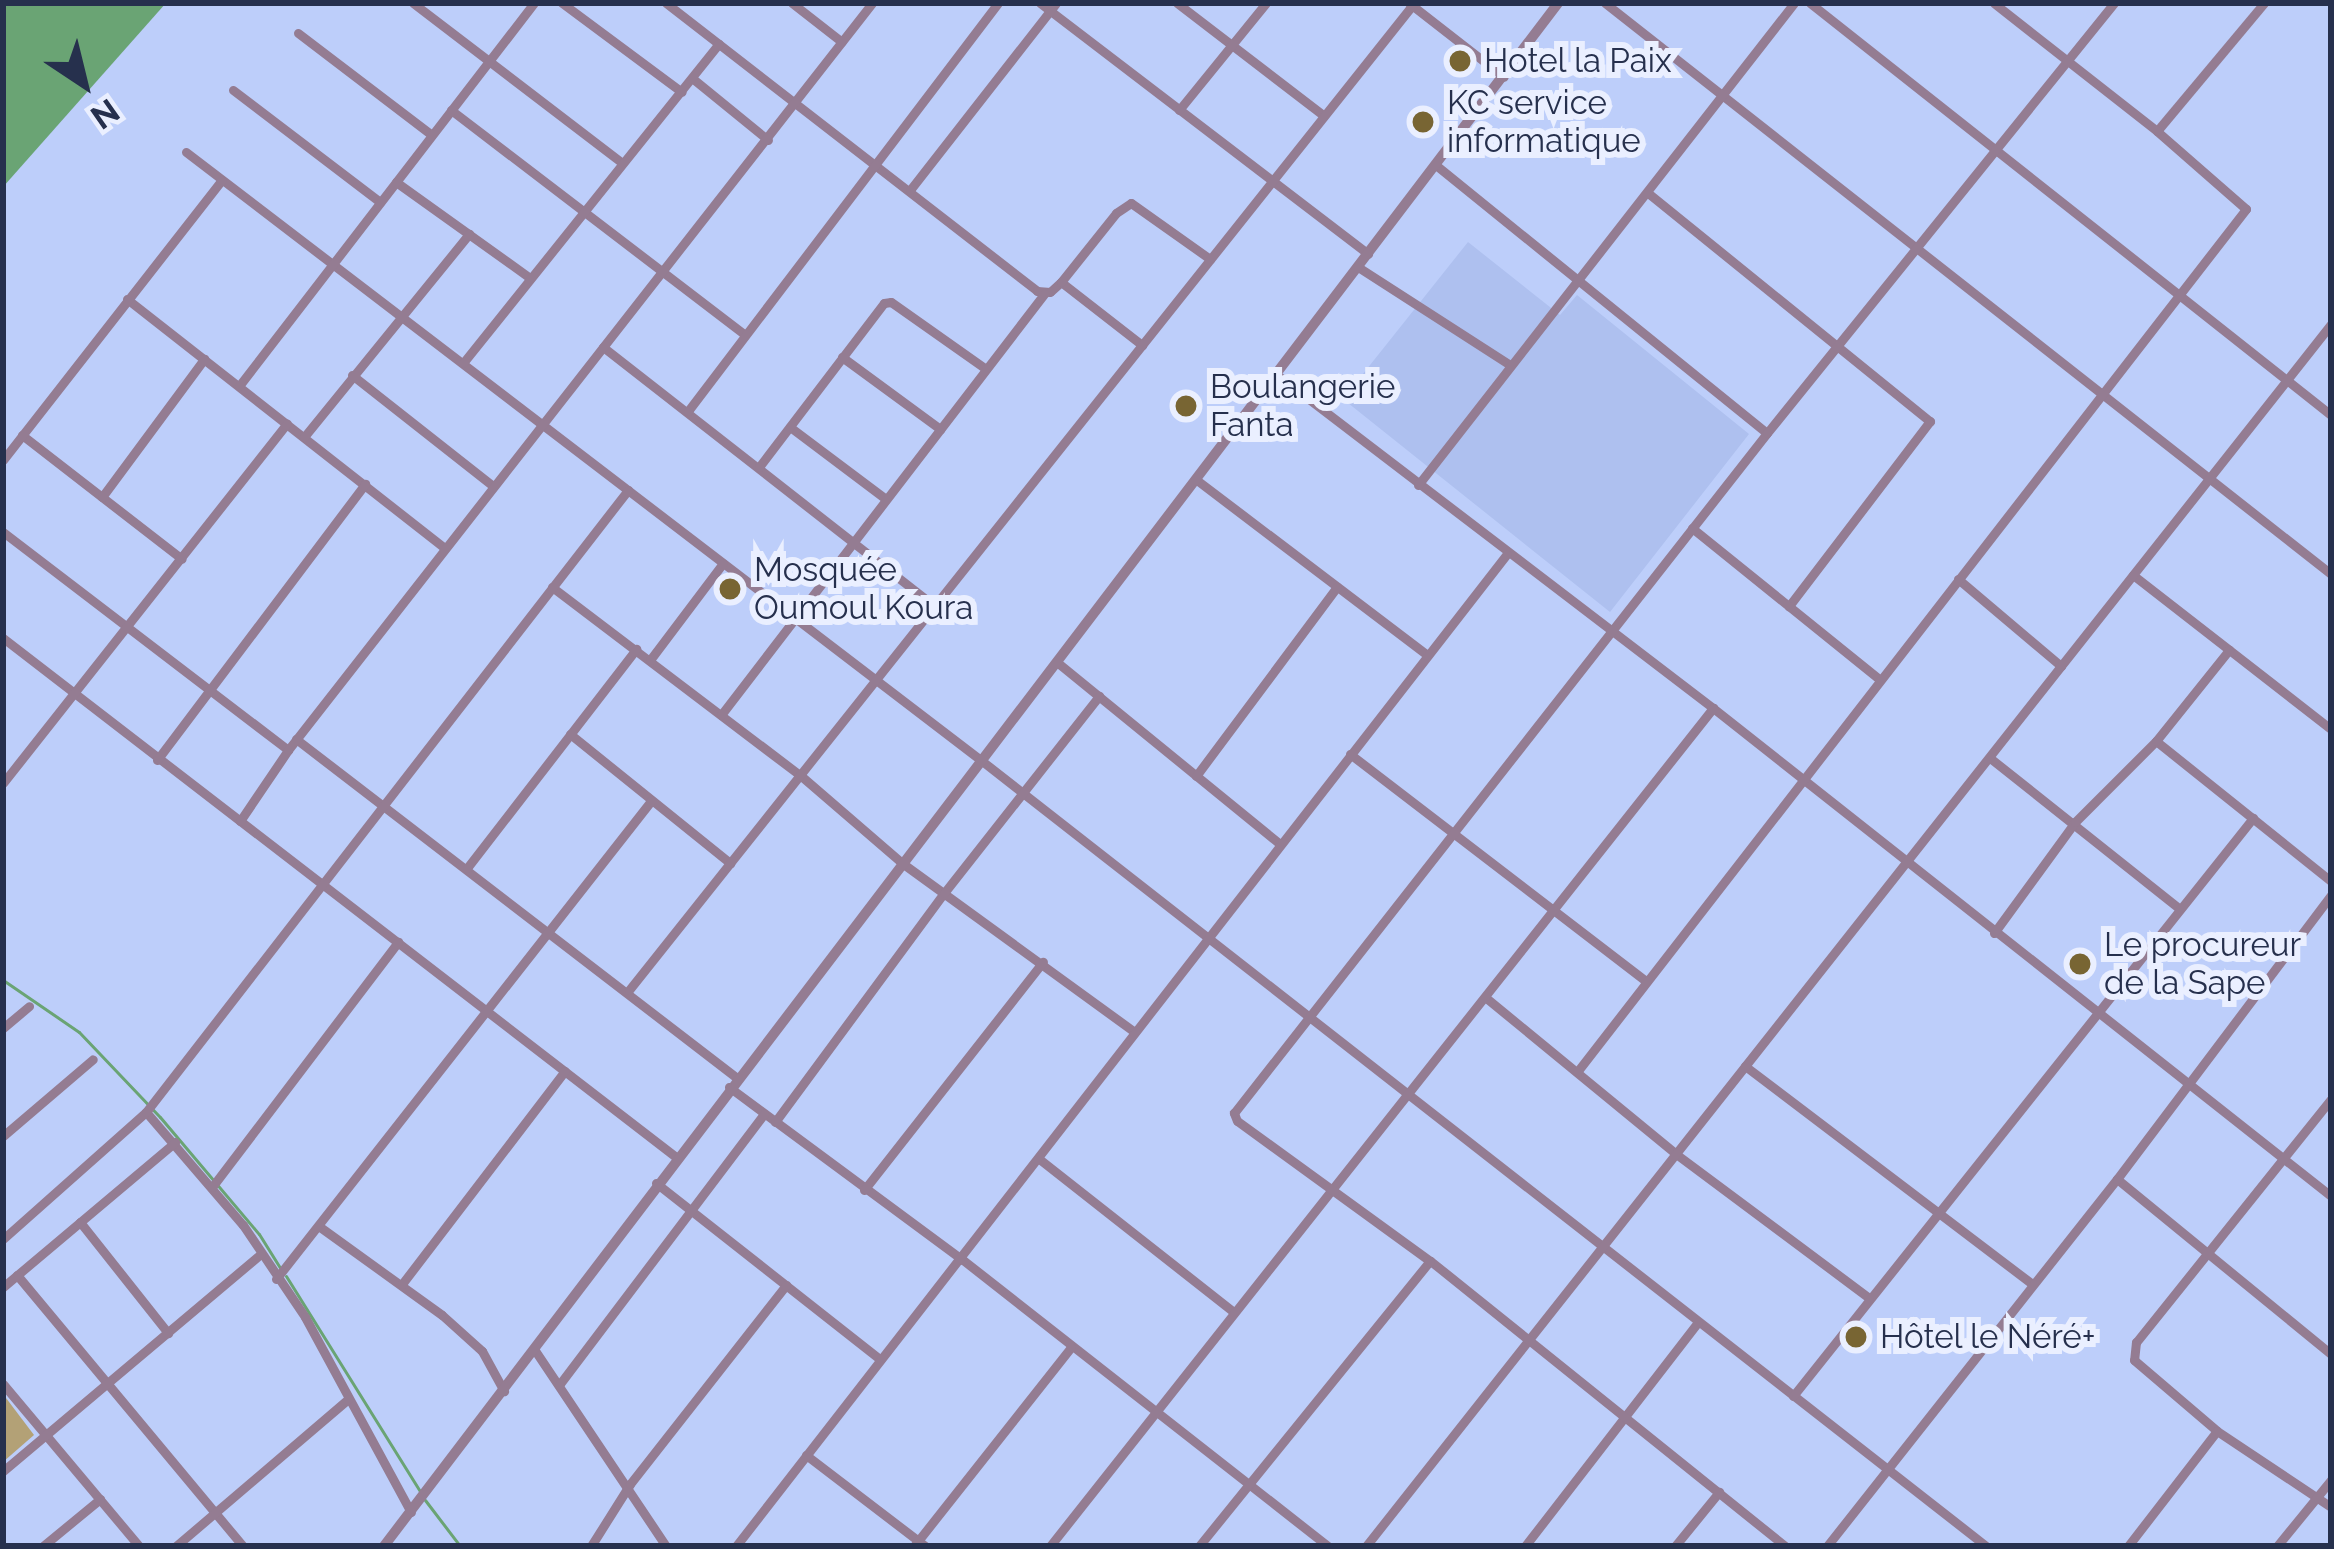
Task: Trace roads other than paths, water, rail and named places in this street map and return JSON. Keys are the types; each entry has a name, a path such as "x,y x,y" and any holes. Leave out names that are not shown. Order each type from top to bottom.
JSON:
{"street":[{"path":"413,3 622,163"},
{"path":"238,386 534,3"},
{"path":"562,3 682,92"},
{"path":"665,3 1044,294"},
{"path":"792,3 842,42"},
{"path":"240,821 287,750 872,3"},
{"path":"688,411 998,3"},
{"path":"1040,3 1053,7 1368,254"},
{"path":"1178,3 1324,116"},
{"path":"1180,110 1266,3"},
{"path":"384,1546 1558,3"},
{"path":"1605,3 2331,574"},
{"path":"1418,484 1794,3"},
{"path":"1810,3 2331,415"},
{"path":"1577,1072 2246,208 1994,3"},
{"path":"1785,1546 1430,1261 1237,1121 1234,1112 1767,433 2114,3"},
{"path":"2157,131 2264,3"},
{"path":"629,990 1411,4 1505,77"},
{"path":"910,190 1053,7"},
{"path":"298,33 432,135"},
{"path":"463,363 719,44"},
{"path":"692,78 768,140"},
{"path":"233,90 380,202"},
{"path":"451,110 745,335"},
{"path":"186,152 982,761 1986,1546"},
{"path":"1437,166 1767,433"},
{"path":"3,460 223,180"},
{"path":"395,182 530,278"},
{"path":"1648,193 1930,421 1789,606"},
{"path":"721,715 1044,294 1061,282 1116,213 1131,203 1210,259"},
{"path":"304,437 469,234"},
{"path":"1358,267 1510,365"},
{"path":"1061,282 1142,345"},
{"path":"127,299 446,548"},
{"path":"759,466 884,303 891,302 986,368"},
{"path":"1366,1546 2331,324"},
{"path":"603,347 935,606"},
{"path":"842,358 940,429"},
{"path":"103,497 204,359"},
{"path":"1276,374 1610,634 1713,708 2331,1196"},
{"path":"352,375 494,486"},
{"path":"3,783 79,693 287,424"},
{"path":"790,427 886,499"},
{"path":"22,435 182,559"},
{"path":"1198,481 1427,656"},
{"path":"157,760 364,484"},
{"path":"3,1239 146,1112 628,490"},
{"path":"1692,528 1879,680"},
{"path":"3,532 287,750"},
{"path":"736,1546 880,1358 963,1260 1133,1031 1507,554"},
{"path":"650,661 723,563"},
{"path":"2133,575 2331,729"},
{"path":"1958,579 2061,667"},
{"path":"553,587 800,775 902,863 1133,1031"},
{"path":"1196,776 1337,587"},
{"path":"3,638 676,1157"},
{"path":"467,868 636,649"},
{"path":"1994,933 2075,822 2156,741 2229,650"},
{"path":"1058,663 1280,844"},
{"path":"775,1122 944,893 1099,697"},
{"path":"1050,1546 1713,708"},
{"path":"570,734 730,863"},
{"path":"296,739 629,990 764,1114 963,1260 1328,1546"},
{"path":"2156,741 2331,880"},
{"path":"1350,754 1644,980"},
{"path":"1990,758 2177,907"},
{"path":"276,1279 651,801"},
{"path":"1792,1396 2094,1011 2253,818"},
{"path":"1827,1546 2117,1179 2331,895"},
{"path":"212,1187 398,942"},
{"path":"864,1190 1043,962"},
{"path":"1485,997 1676,1154 1869,1298"},
{"path":"3,1028 28,1006"},
{"path":"3,1136 93,1059"},
{"path":"1745,1066 2032,1284"},
{"path":"402,1284 565,1071"},
{"path":"2331,1099 2136,1342 2134,1360 2216,1431 2331,1507"},
{"path":"146,1112 212,1187 261,1253 333,1363 411,1512"},
{"path":"559,1385 764,1114"},
{"path":"3,1287 175,1142"},
{"path":"1038,1158 1234,1312"},
{"path":"2117,1179 2205,1256 2331,1354"},
{"path":"656,1183 880,1358"},
{"path":"80,1222 168,1334"},
{"path":"320,1227 402,1284 482,1352 504,1391"},
{"path":"3,1471 261,1253"},
{"path":"1199,1546 1430,1261"},
{"path":"17,1275 243,1546"},
{"path":"591,1546 630,1484 786,1285"},
{"path":"1525,1546 1698,1322"},
{"path":"806,1455 919,1544 1071,1347"},
{"path":"534,1349 630,1484 666,1546"},
{"path":"3,1384 139,1546"},
{"path":"176,1546 348,1399"},
{"path":"2128,1546 2216,1431"},
{"path":"2277,1546 2331,1480"},
{"path":"1675,1546 1719,1492"},
{"path":"43,1546 100,1499"}],"waterway":[{"path":"3,980 79,1032 160,1117 259,1234 280,1268"},
{"path":"286,1276 420,1491"},
{"path":"425,1500 460,1546"}],"place":[{"name":"Hotel la Paix","path":"1460,61"},
{"name":"KC service informatique","path":"1423,122"},
{"name":"Boulangerie Fanta","path":"1186,406"},
{"name":"Mosquée Oumoul Koura","path":"730,589"},
{"name":"Le procureur de la Sape","path":"2080,964"},
{"name":"Hôtel le Néré+","path":"1856,1337"}]}
